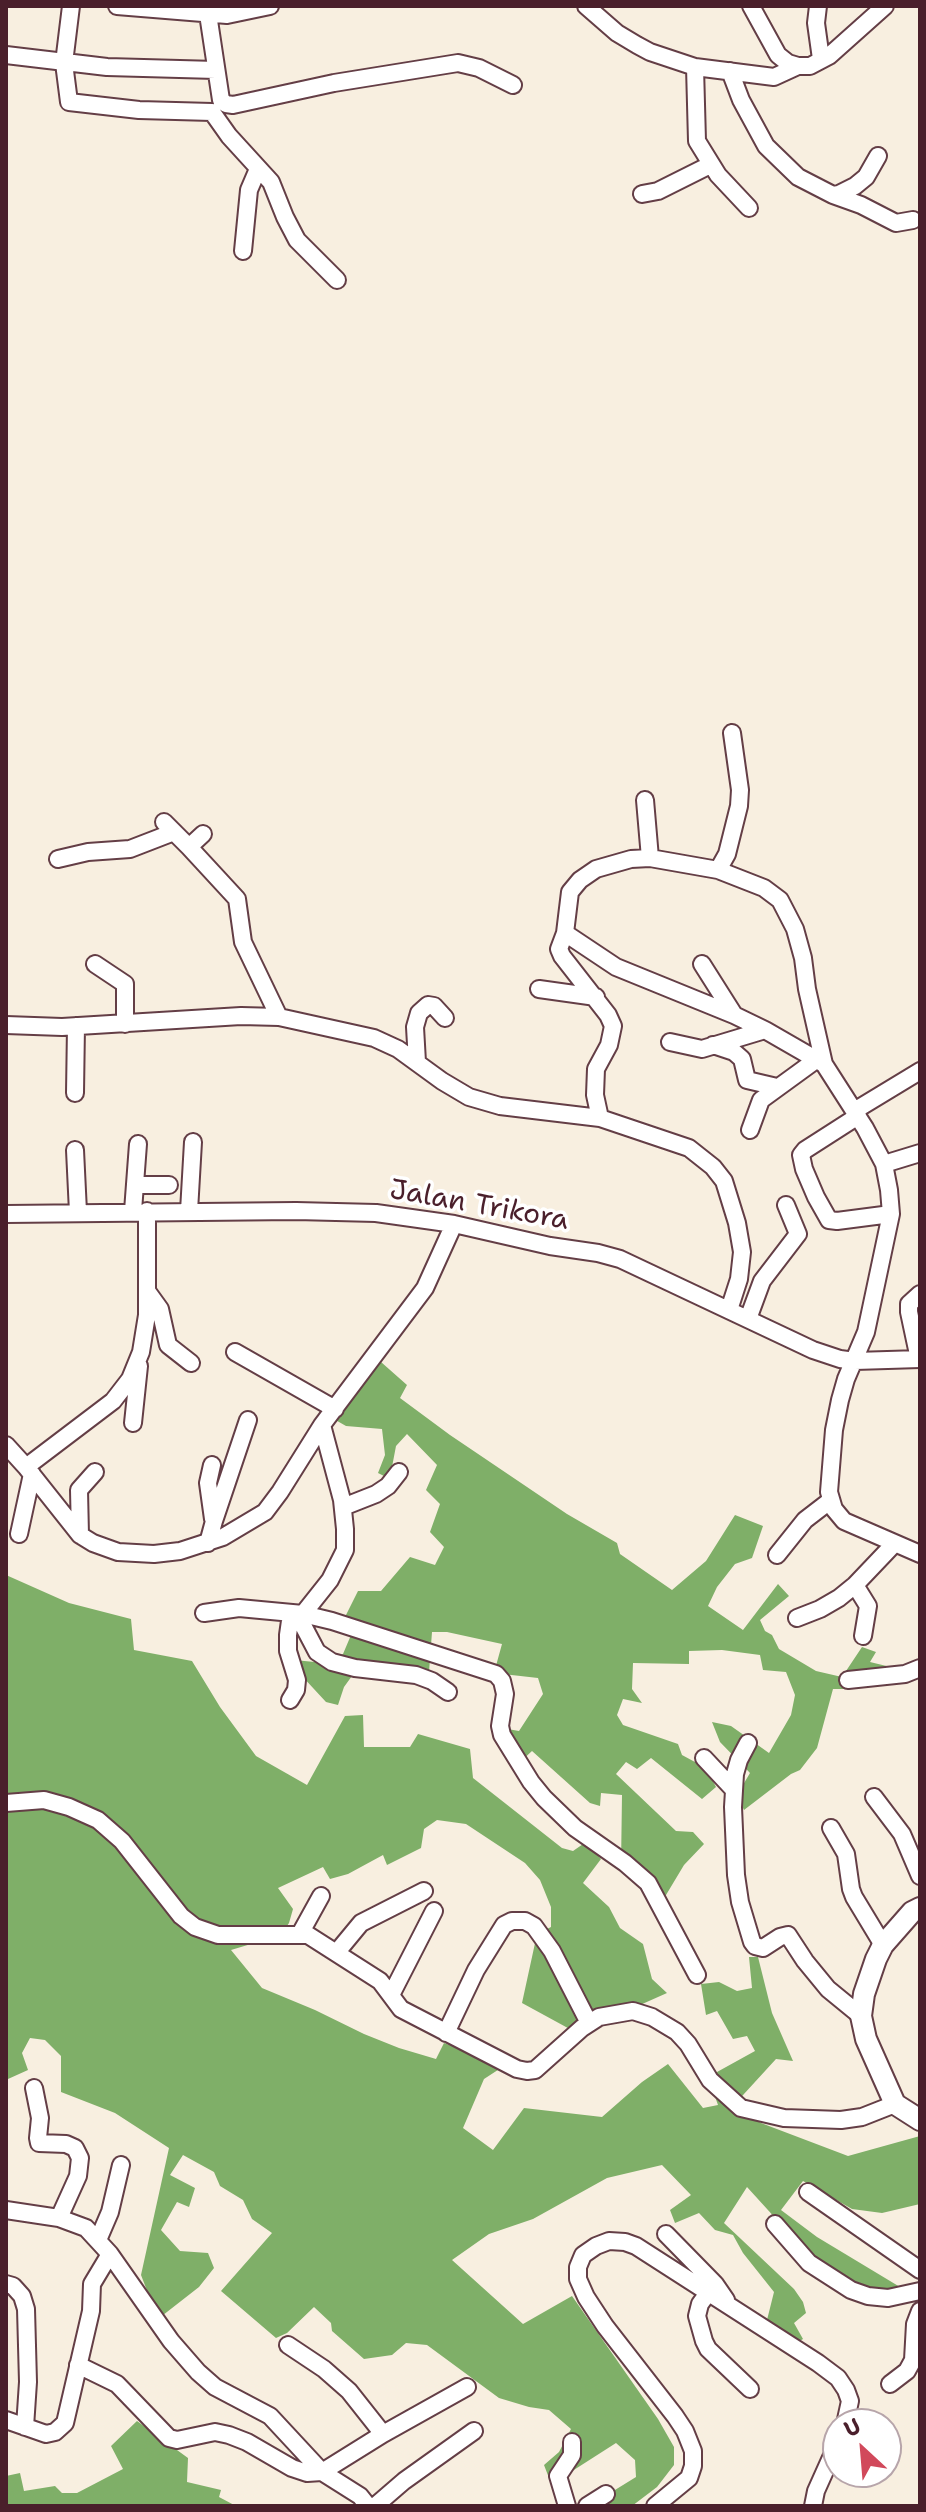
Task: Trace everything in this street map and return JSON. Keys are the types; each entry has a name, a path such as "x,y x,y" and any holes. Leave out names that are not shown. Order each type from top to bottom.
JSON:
{"main road":[{"path":"920,1908 912,1912 883,1945 864,1994 861,2016 866,2039 895,2104 920,2120"}],"street":[{"path":"71,6 64,63 67,100 73,104 139,110 215,107 448,64 479,68 513,85"},
{"path":"117,6 227,15 270,6"},
{"path":"586,6 617,33 637,45 695,67 774,77 798,66"},
{"path":"751,6 778,55 798,66 810,66 838,49 885,6"},
{"path":"818,6 816,23 821,59"},
{"path":"208,14 215,50 215,114 274,188 297,240 337,280"},
{"path":"6,55 64,63 216,70"},
{"path":"695,67 697,141 710,165 749,208"},
{"path":"730,71 741,100 766,146 798,177 896,223 913,220"},
{"path":"833,195 855,186 866,177 878,156"},
{"path":"642,194 658,191 710,165"},
{"path":"243,251 249,190 258,169"},
{"path":"718,870 727,854 739,806 740,790 732,733"},
{"path":"645,800 650,858"},
{"path":"58,859 88,852 130,849 169,827 237,899 243,942 279,1017"},
{"path":"189,847 203,834"},
{"path":"600,1118 595,1095 596,1069 609,1045 613,1026 596,997 562,956 560,943 565,933 570,892 596,869 631,859 650,858 718,870 764,888 780,900 795,929 803,958 820,1062 856,1114 884,1164 891,1214 866,1332 846,1379 834,1430 829,1492 834,1509 844,1521 920,1554"},
{"path":"565,933 616,967 734,1015 820,1062"},
{"path":"95,964 125,984 125,1024"},
{"path":"702,964 734,1015"},
{"path":"539,989 596,997"},
{"path":"417,1062 415,1027 419,1013 428,1005 434,1006 445,1018"},
{"path":"6,1025 76,1026 241,1016 279,1017 374,1038 398,1049 469,1097 500,1106 600,1118 689,1148 713,1167 724,1181 737,1223 742,1252 739,1279 729,1310"},
{"path":"75,1093 76,1026"},
{"path":"670,1042 695,1049 765,1030"},
{"path":"713,1045 734,1052 742,1059 747,1080 777,1087"},
{"path":"750,1130 761,1100 820,1062"},
{"path":"891,1214 829,1220 816,1197 801,1155 920,1071"},
{"path":"189,1211 193,1142"},
{"path":"133,1423 147,1315 140,1211 135,1185 138,1144"},
{"path":"75,1150 78,1212"},
{"path":"884,1164 920,1153"},
{"path":"135,1185 169,1185"},
{"path":"748,1319 762,1281 798,1234 786,1205"},
{"name":"Jalan Trikora","path":"6,1214 140,1211 376,1213 454,1224 620,1259 813,1350 840,1359 919,1359"},
{"path":"6,1445 80,1535 93,1543 118,1552 154,1554 180,1551 223,1537 265,1512 280,1492 322,1425 425,1288 454,1224"},
{"path":"147,1291 160,1309 168,1345 191,1363"},
{"path":"919,1359 909,1304 920,1294"},
{"path":"19,1534 29,1470 113,1401 130,1379 141,1352"},
{"path":"235,1352 335,1409"},
{"path":"208,1543 248,1420"},
{"path":"290,1700 297,1680 288,1651 288,1635 297,1614 330,1580 345,1550 343,1507 322,1425"},
{"path":"212,1465 208,1483 214,1521"},
{"path":"80,1535 79,1490 95,1472"},
{"path":"343,1507 376,1494 388,1486 399,1472"},
{"path":"777,1555 805,1520 831,1500"},
{"path":"797,1618 820,1609 855,1585 894,1544"},
{"path":"855,1585 868,1606 863,1636"},
{"path":"204,1613 239,1608 297,1614 496,1674 502,1681 505,1694 500,1726 502,1735 531,1782 575,1828 648,1883 697,1975"},
{"path":"297,1614 317,1652 332,1662 355,1668 416,1675 448,1692"},
{"path":"848,1680 905,1674 920,1668"},
{"path":"748,1743 739,1760 734,1790 736,1875 752,1942 763,1948 788,1935 828,1989 861,2016"},
{"path":"704,1758 734,1790"},
{"path":"874,1797 902,1834 920,1876"},
{"path":"6,1803 44,1800 98,1820 122,1841 181,1916 195,1927 218,1935 308,1935 380,1981 401,2009 517,2069 535,2070 599,2017 633,2011 652,2017 683,2038 710,2080 741,2108 784,2118 841,2120 862,2117 895,2104"},
{"path":"831,1828 846,1854 854,1897 883,1945"},
{"path":"337,1952 361,1923 424,1891"},
{"path":"300,1934 321,1896"},
{"path":"391,1995 434,1911"},
{"path":"446,2033 476,1970 504,1925 512,1921 525,1921 534,1926 552,1951 589,2023"},
{"path":"34,2088 40,2118 39,2143 66,2144 75,2148 80,2158 78,2176 59,2218"},
{"path":"98,2240 110,2212 121,2165"},
{"path":"808,2192 920,2270"},
{"path":"6,2210 59,2218 86,2228 110,2254 171,2341 198,2372 215,2387 270,2416 322,2472 359,2503"},
{"path":"775,2224 809,2263 851,2290 888,2298 920,2291"},
{"path":"666,2234 715,2284 728,2305"},
{"path":"655,2506 689,2478 693,2451 680,2424 586,2297 578,2279 578,2267 583,2255 596,2246 609,2241 636,2246 728,2305 838,2378 850,2401 848,2408"},
{"path":"6,2420 46,2434 55,2432 65,2423 91,2311 92,2284 110,2254"},
{"path":"6,2284 13,2286 22,2296 26,2309 28,2382 25,2427"},
{"path":"708,2293 700,2304 697,2316 704,2341 708,2349 750,2389"},
{"path":"890,2384 907,2371 913,2360 915,2324 920,2311"},
{"path":"288,2345 342,2384 383,2434"},
{"path":"78,2365 117,2384 169,2438 177,2440 215,2432 229,2435 307,2473 322,2472 467,2387"},
{"path":"375,2506 404,2481 474,2431"},
{"path":"567,2506 558,2476 572,2455 572,2442"},
{"path":"813,2506 822,2476"},
{"path":"587,2506 606,2494"}],"green space":[{"path":"381,1362 407,1385 400,1398 567,1514 617,1543 620,1554 672,1590 706,1561 735,1515 763,1526 752,1558 735,1564 717,1587 708,1606 743,1630 778,1584 789,1596 760,1620 779,1649 816,1671 842,1677 862,1647 876,1652 870,1662 907,1671 906,1683 851,1681 850,1689 833,1689 817,1748 800,1770 744,1810 737,1795 750,1773 720,1742 712,1722 731,1726 769,1753 791,1715 795,1695 786,1672 763,1670 760,1655 722,1650 689,1651 689,1664 633,1663 632,1689 642,1703 623,1699 617,1715 623,1725 678,1744 682,1755 706,1768 716,1787 702,1799 651,1758 637,1769 626,1762 616,1774 676,1831 693,1832 704,1844 684,1865 663,1900 621,1866 622,1795 601,1793 600,1806 590,1803 532,1751 518,1764 496,1727 519,1731 543,1694 538,1678 494,1673 502,1644 447,1632 432,1632 429,1672 357,1669 344,1687 338,1705 326,1702 301,1675 294,1660 325,1663 343,1654 354,1628 345,1617 358,1591 381,1591 410,1557 435,1565 444,1547 430,1532 440,1504 426,1490 437,1465 407,1434 396,1446 392,1467 386,1477 378,1473 385,1455 382,1429 346,1426 332,1418"},
{"path":"6,1575 69,1603 131,1619 134,1650 192,1661 220,1707 256,1756 307,1785 345,1716 363,1715 364,1747 410,1747 418,1734 470,1749 473,1778 562,1848 573,1851 586,1842 601,1859 583,1883 609,1907 620,1928 643,1944 652,1979 667,1993 577,2033 522,2003 537,1934 551,1927 551,1907 540,1880 525,1863 466,1824 437,1820 424,1829 421,1848 387,1865 383,1855 348,1874 330,1879 323,1867 278,1888 293,1909 281,1935 231,1950 262,1988 364,2034 436,2059 444,2043 504,2066 484,2079 463,2128 493,2150 524,2108 602,2117 668,2064 703,2108 718,2105 713,2091 717,2072 755,2051 747,2036 733,2039 717,2011 706,2015 701,1984 719,1982 737,1991 752,1988 749,1957 758,1957 772,2013 793,2061 776,2059 733,2106 761,2123 848,2156 920,2136 920,2204 882,2213 852,2209 803,2181 781,2210 817,2237 900,2287 888,2293 859,2291 828,2276 747,2187 724,2223 794,2289 803,2302 806,2313 794,2323 803,2339 798,2342 767,2320 774,2292 733,2235 715,2230 699,2213 675,2223 670,2210 691,2195 662,2165 607,2178 533,2219 489,2234 452,2260 523,2324 572,2296 658,2419 674,2447 674,2465 657,2487 632,2506 589,2506 636,2477 635,2460 616,2443 566,2475 549,2478 544,2465 559,2452 571,2429 549,2410 499,2398 427,2345 406,2343 392,2355 364,2359 332,2331 331,2323 314,2307 287,2333 276,2338 221,2291 272,2233 252,2219 243,2200 220,2186 214,2172 183,2155 170,2175 195,2188 189,2207 177,2202 161,2230 180,2251 208,2253 214,2268 199,2287 158,2319 141,2275 169,2148 115,2113 61,2092 61,2056 45,2040 30,2038 22,2053 28,2070 8,2079"},
{"path":"137,2421 188,2458 187,2482 221,2490 219,2497 236,2506 6,2506 6,2476 20,2473 24,2491 55,2486 62,2493 77,2493 123,2469 111,2446"}]}
